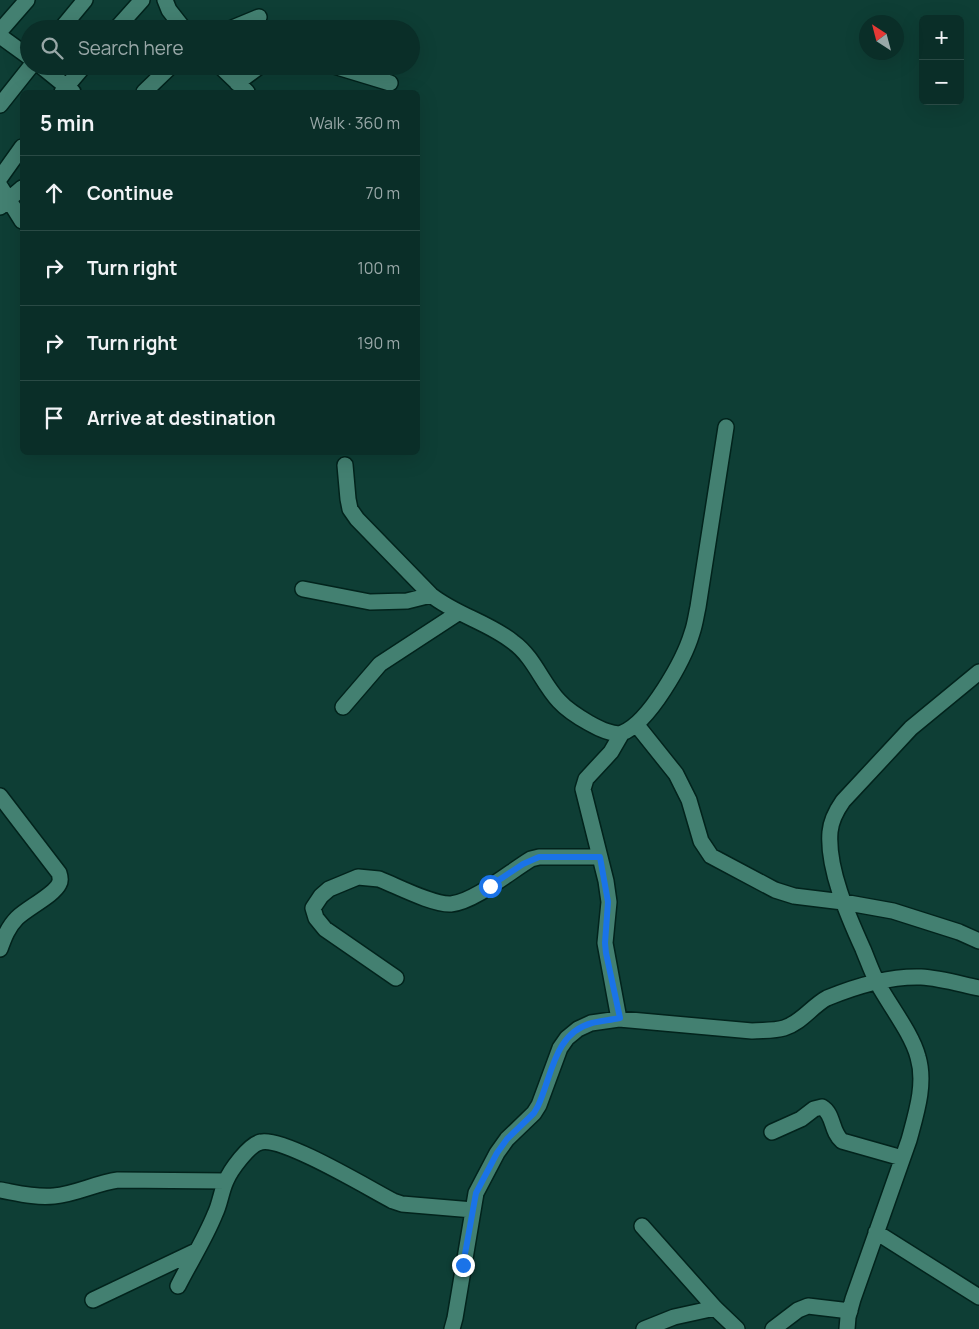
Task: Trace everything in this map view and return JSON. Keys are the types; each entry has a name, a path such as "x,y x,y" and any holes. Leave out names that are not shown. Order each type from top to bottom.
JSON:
{"street":[{"path":"0,31 27,0"},
{"path":"68,20 85,0"},
{"path":"124,20 142,0"},
{"path":"164,0 177,20"},
{"path":"252,20 259,17"},
{"path":"0,36 20,50"},
{"path":"0,104 24,75"},
{"path":"51,75 67,90 78,75"},
{"path":"146,90 162,75"},
{"path":"229,75 242,88 253,75"},
{"path":"364,75 390,83"},
{"path":"0,178 20,150"},
{"path":"20,189 3,197 20,218"},
{"path":"345,465 350,509 431,595 458,613 489,626 521,648 556,697 570,711 604,730 616,734 622,733 636,724 654,704 681,660 692,633 698,607 726,427"},
{"path":"303,589 370,602 407,601 431,595"},
{"path":"343,707 380,664 458,613"},
{"path":"847,1329 850,1311 916,1113 920,1088 920,1065 909,1036 877,982 843,902 830,852 830,831 834,815 843,801 911,728 978,674"},
{"path":"636,724 676,774 689,800 701,841 711,856 775,890 794,896 893,911 951,929 979,941"},
{"path":"620,1018 606,953 608,902 600,857 583,784 611,752 622,733"},
{"path":"0,796 59,873 60,878 59,884 52,892 16,919 6,932 0,949"},
{"path":"396,978 325,929 316,918 313,908 321,896 330,889 358,877 370,877 437,902 450,904 463,902 523,864 539,857 600,857"},
{"path":"452,1329 476,1193 497,1153 507,1139 534,1113 560,1048 567,1038 584,1026 620,1018 752,1031 774,1030 785,1028 794,1023 826,998 890,979 923,977 979,988"},
{"path":"772,1132 801,1119 814,1109 822,1107 826,1109 836,1135 842,1141 902,1158"},
{"path":"178,1286 216,1214 226,1181 252,1146 261,1142 272,1142 296,1150 392,1201 402,1204 473,1210"},
{"path":"0,1190 36,1196 54,1196 118,1180 226,1181"},
{"path":"642,1226 715,1308 737,1329"},
{"path":"876,1232 979,1297"},
{"path":"93,1300 196,1251"},
{"path":"773,1329 798,1310 808,1306 850,1311"},
{"path":"644,1329 674,1317 715,1308"}],"route":[{"path":"463,1265 476,1193 490,1165 507,1139 534,1113 542,1099 553,1063 560,1048 567,1038 591,1023 620,1018 606,953 608,902 606,881 600,857 539,857 531,859 490,886"}]}
